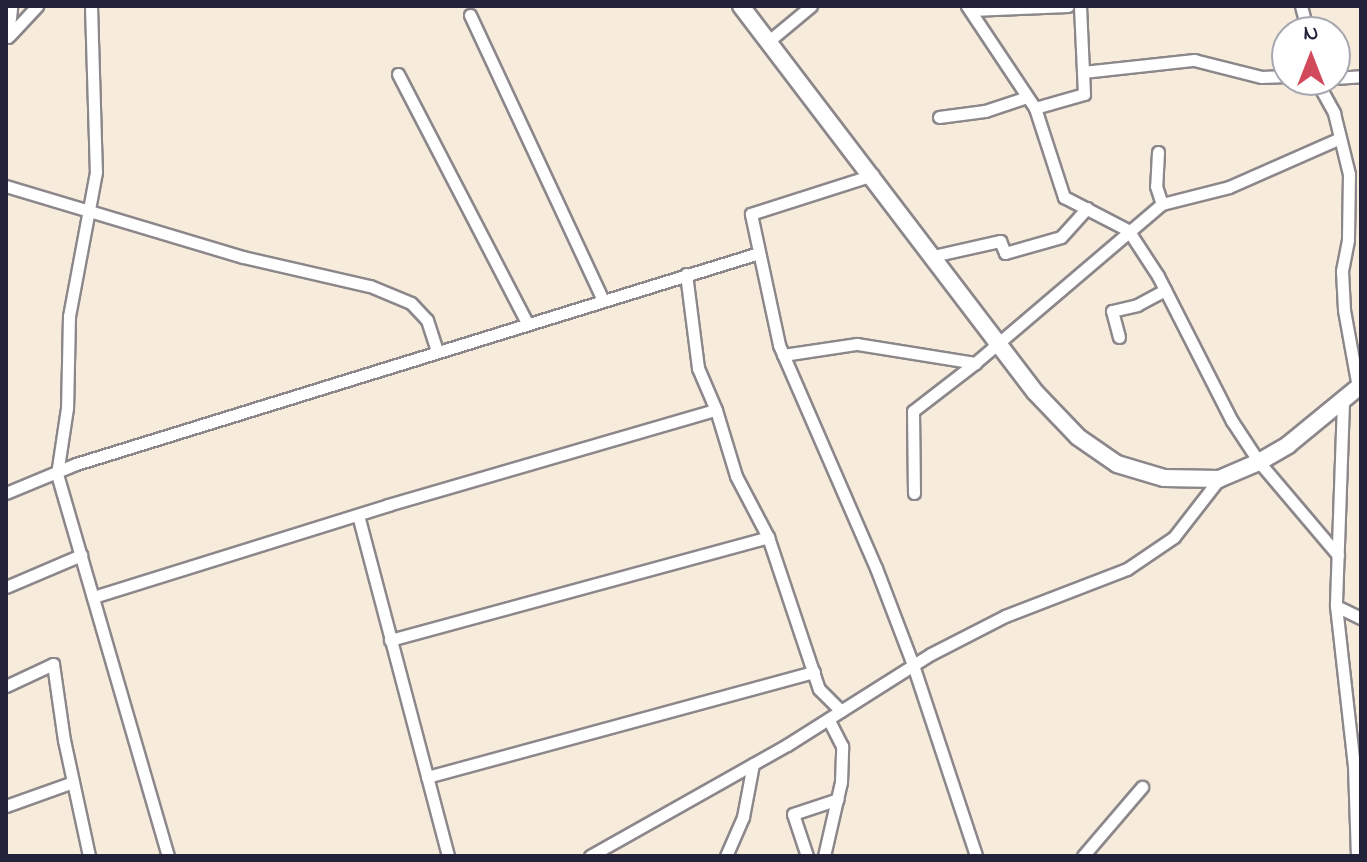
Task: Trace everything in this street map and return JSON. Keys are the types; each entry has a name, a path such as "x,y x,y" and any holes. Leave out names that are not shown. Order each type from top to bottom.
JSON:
{"street":[{"path":"8,36 11,6"},
{"path":"8,36 37,6"},
{"path":"91,6 96,172 69,316 67,408 57,474 168,856"},
{"path":"741,6 873,175 1035,392 1078,437 1117,464 1164,478 1219,479 1259,462 1343,402 1360,386 1344,310 1342,271 1348,240 1349,174 1334,113 1325,96"},
{"path":"770,40 811,6"},
{"path":"969,8 1068,6"},
{"path":"1035,108 1080,97 1084,91 1080,6"},
{"path":"969,8 1035,108 1064,197 1128,230 1165,290 1232,421 1259,462 1338,555"},
{"path":"470,15 603,300"},
{"path":"1083,72 1194,60 1261,77 1271,77"},
{"path":"398,74 527,323"},
{"path":"939,117 985,111 1027,97"},
{"path":"914,493 913,411 999,344 1128,230 1162,204 1229,187 1340,138"},
{"path":"1158,152 1156,186 1162,204"},
{"path":"873,175 751,214 783,355 876,568 913,665 976,856"},
{"path":"6,186 243,257 370,286 411,303 427,320 437,350"},
{"path":"933,256 1000,241 1005,253 1061,237 1087,208"},
{"path":"6,493 76,464 759,253"},
{"path":"686,274 698,368 716,410 736,476 768,537 819,689 841,711"},
{"path":"1119,337 1112,311 1137,305 1165,290"},
{"path":"783,355 857,344 975,363"},
{"path":"1343,402 1336,606 1358,762 1357,856"},
{"path":"93,597 716,410"},
{"path":"590,856 753,764 913,665 1005,616 1127,569 1174,537 1219,479"},
{"path":"358,515 448,856"},
{"path":"390,640 768,537"},
{"path":"6,587 81,555"},
{"path":"1336,606 1361,618"},
{"path":"6,686 53,664 88,856"},
{"path":"427,777 814,672"},
{"path":"824,856 838,799 842,746 828,719"},
{"path":"726,856 743,817 753,764"},
{"path":"6,806 73,782"},
{"path":"1083,856 1142,787"},
{"path":"807,856 793,814 838,799"}]}
